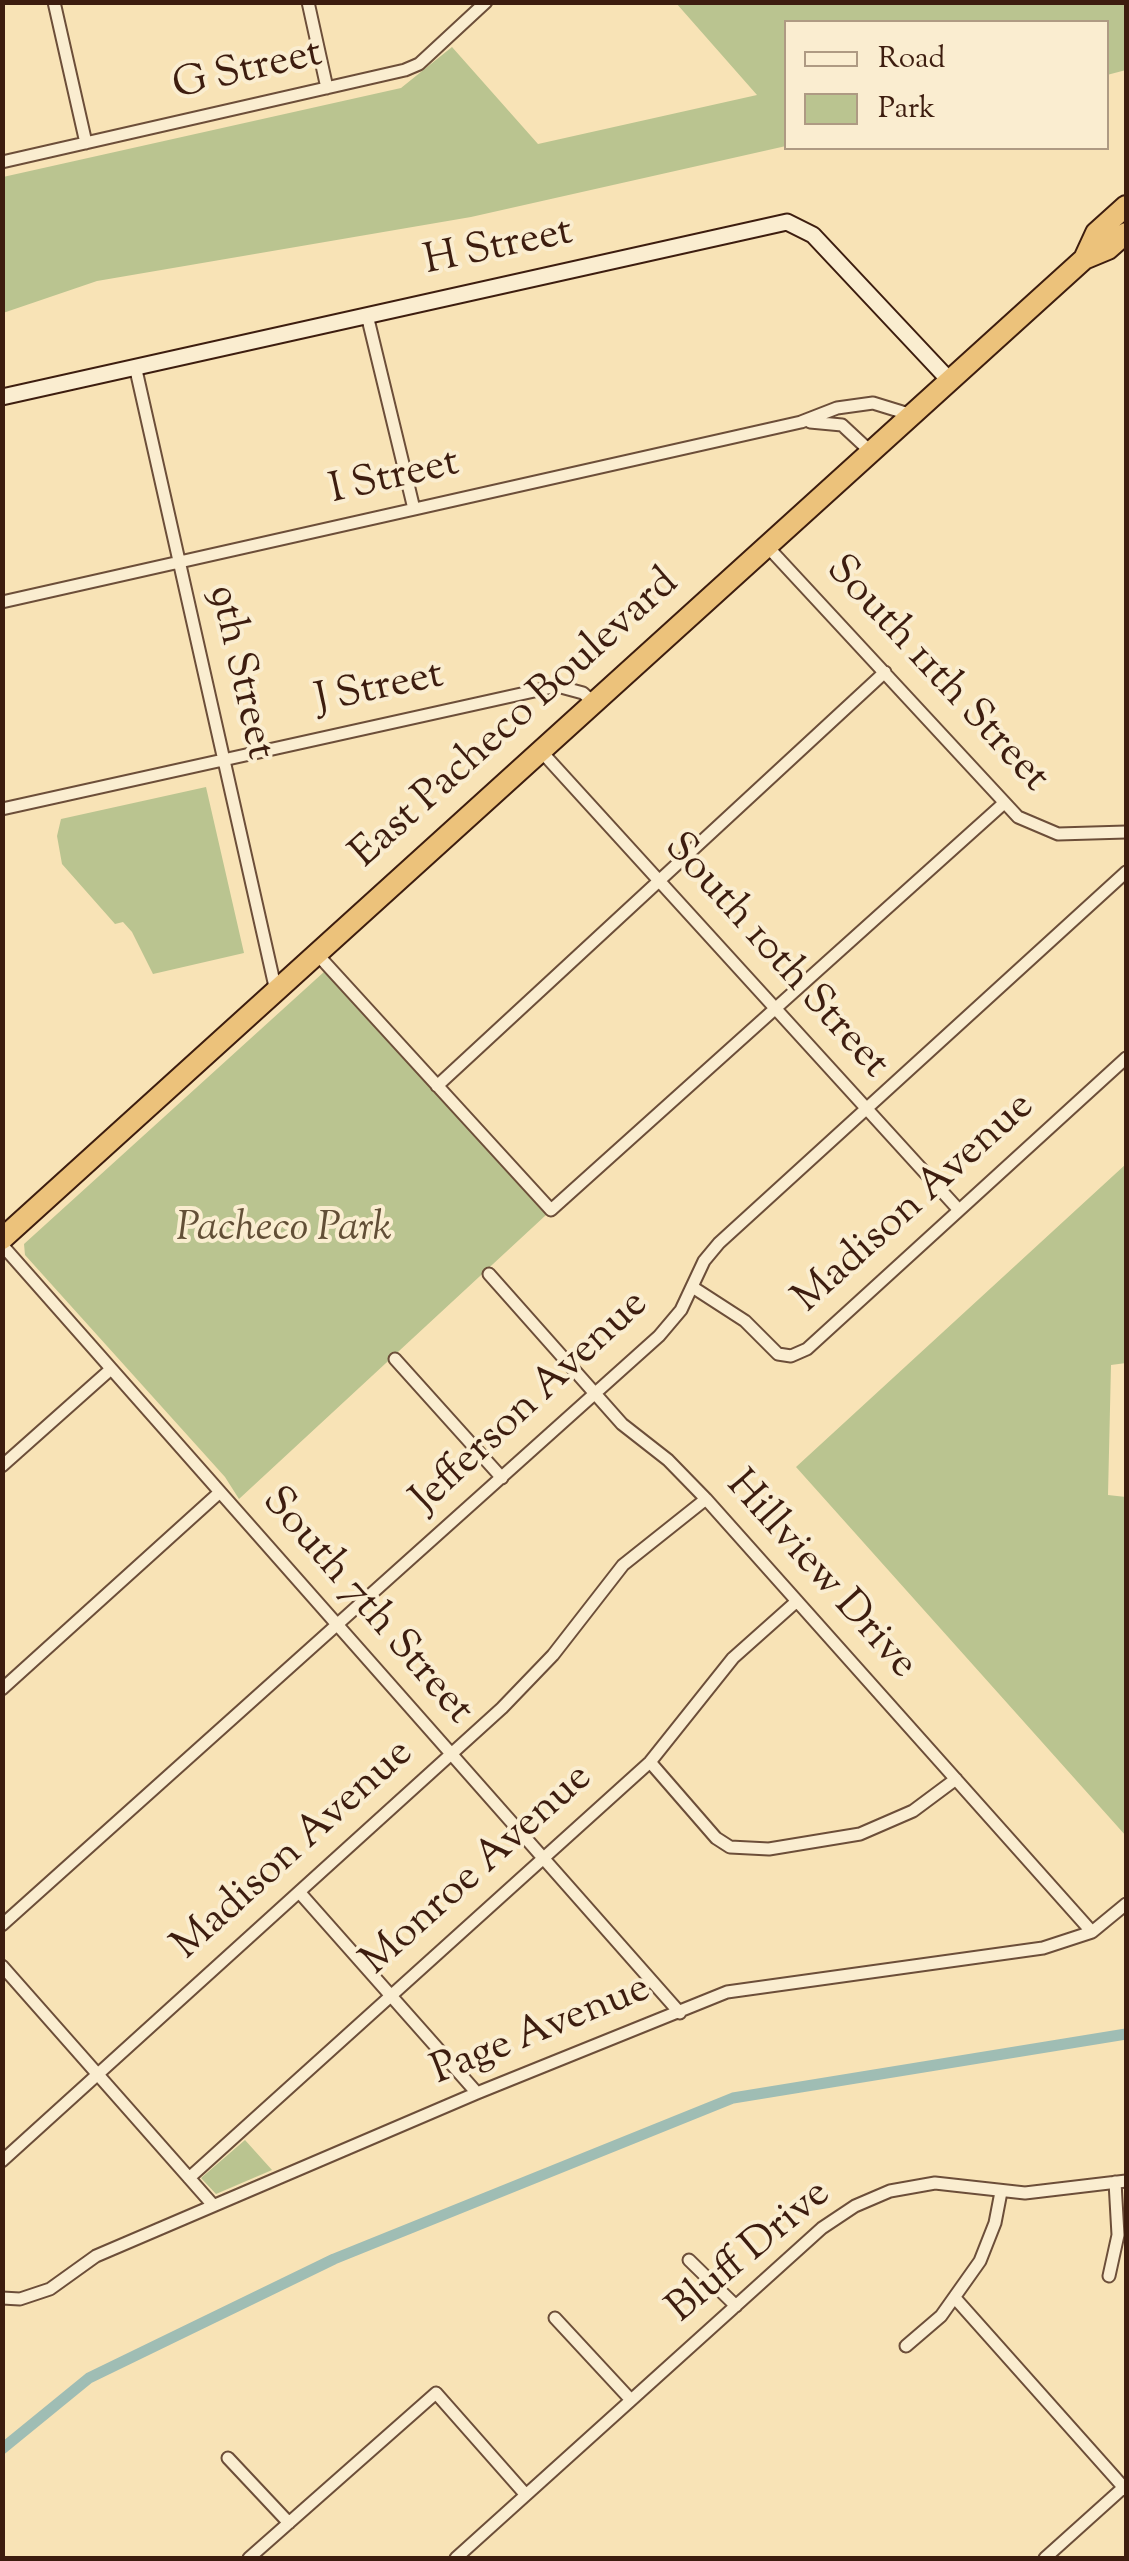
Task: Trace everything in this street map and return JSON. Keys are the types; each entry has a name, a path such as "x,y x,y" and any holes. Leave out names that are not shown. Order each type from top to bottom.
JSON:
{"highway":[{"name":"East Pacheco Boulevard","path":"1084,259 1096,233 1126,206"},
{"name":"East Pacheco Boulevard","path":"2,1242 1084,259 1108,249 1126,233"}],"street":[{"path":"54,2 86,143"},
{"path":"308,2 327,88"},
{"name":"G Street","path":"2,162 419,64 479,5"},
{"name":"H Street","path":"2,397 787,222 813,235 950,381"},
{"path":"367,315 414,509"},
{"name":"9th Street","path":"136,370 276,991"},
{"name":"I Street","path":"2,602 801,422 836,408 874,404 912,415"},
{"name":"I Street","path":"801,422 842,425 871,452"},
{"name":"South 11th Street","path":"766,545 1003,804 1035,826 1058,834 1126,832"},
{"path":"437,1086 885,672"},
{"name":"J Street","path":"2,809 557,686 583,693 593,702"},
{"name":"South 10th Street","path":"540,750 958,1209"},
{"path":"317,954 551,1210 1003,804"},
{"name":"Jefferson Avenue","path":"2,1925 659,1336 694,1288 704,1261 719,1243 1126,872"},
{"name":"Madison Avenue","path":"694,1288 733,1312 778,1354 790,1356 807,1349 1126,1058"},
{"name":"South 7th Street","path":"2,1242 680,2013"},
{"name":"Hillview Drive","path":"488,1274 594,1394 706,1499 1092,1932"},
{"path":"395,1359 502,1478"},
{"path":"2,1466 111,1369"},
{"path":"2,1690 220,1492"},
{"name":"Madison Avenue","path":"2,2161 524,1687 623,1565 706,1499"},
{"name":"Monroe Avenue","path":"189,2178 650,1762 733,1658 797,1601"},
{"path":"650,1762 716,1838 730,1847 769,1848 860,1834 914,1811 956,1779"},
{"path":"300,1893 477,2093"},
{"name":"Page Avenue","path":"2,2298 20,2299 50,2288 96,2256 477,2093 728,1992 1043,1948 1092,1932 1126,1904"},
{"path":"2,1966 214,2206"},
{"path":"1110,2276 1118,2235 1121,2182"},
{"name":"Bluff Drive","path":"456,2558 836,2217 872,2198 935,2183 1001,2192 1121,2182"},
{"path":"906,2346 954,2298 989,2243 1001,2192"},
{"path":"689,2260 736,2306"},
{"path":"954,2298 1125,2489 1045,2558"},
{"path":"555,2318 631,2400"},
{"path":"249,2558 436,2393 526,2495"},
{"path":"228,2458 289,2523"}],"green space":[{"path":"676,3 1126,3 1126,70 1109,74 1109,20 784,20 784,146 471,217 97,281 3,313 3,177 401,88 452,47 538,144 757,95"},
{"path":"206,787 244,953 153,974 132,932 123,922 115,924 62,864 57,836 61,819"},
{"name":"Pacheco Park","path":"325,971 546,1215 239,1499 225,1477 25,1255 24,1244"},
{"path":"1126,1164 1126,1363 1111,1365 1108,1495 1126,1497 1126,1836 796,1467"},
{"path":"245,2140 272,2170 216,2194 201,2178"}],"waterway":[{"path":"2,2449 89,2378 334,2259 733,2098 1126,2034"}]}
